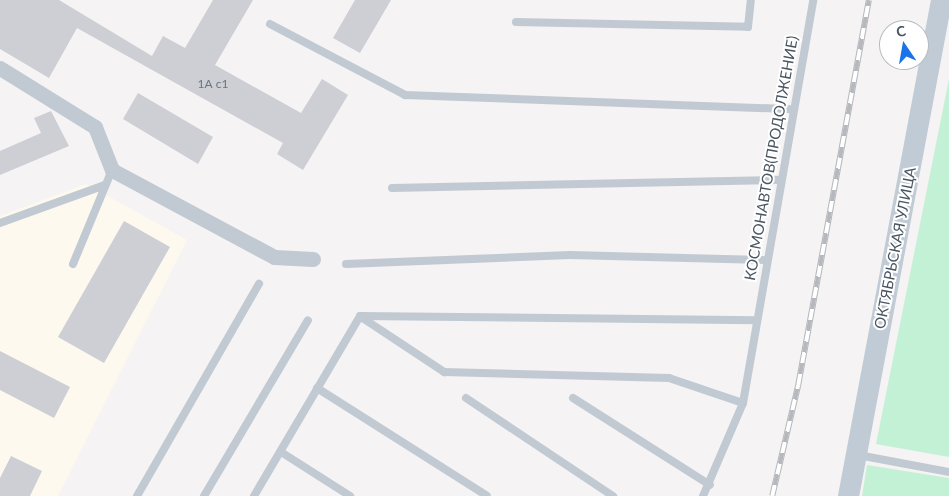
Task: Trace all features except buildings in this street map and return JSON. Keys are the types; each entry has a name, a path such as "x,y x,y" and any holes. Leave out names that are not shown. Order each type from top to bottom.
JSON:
{"main road":[{"name":"ОКТЯБРЬСКАЯ УЛИЦА","path":"848,496 941,0"}],"street":[{"path":"0,68 95,127 112,170 274,256 313,259"}],"lane":[{"path":"516,22 748,27 751,0"},
{"name":"КОСМОНАВТОВ(ПРОДОЛЖЕНИЕ)","path":"703,496 710,485 744,403 813,0"},
{"path":"270,24 406,95 793,109"},
{"path":"72,264 112,170"},
{"path":"392,188 781,180"},
{"path":"0,223 105,185"},
{"path":"346,264 570,255 767,260"},
{"path":"137,496 259,284"},
{"path":"360,316 757,320"},
{"path":"254,496 360,316"},
{"path":"360,316 444,372 669,378 744,403"},
{"path":"204,496 308,320"},
{"path":"317,388 487,496"},
{"path":"466,398 613,496"},
{"path":"573,398 710,485"},
{"path":"280,452 350,496"},
{"path":"856,455 949,472"}],"shaded area":[{"path":"86,184 187,240 58,496 0,496 0,216"}],"green space":[{"path":"949,79 949,457 876,444"},
{"path":"867,465 949,478 949,496 862,496"}],"railway":[{"path":"772,496 798,385 869,0"}]}
